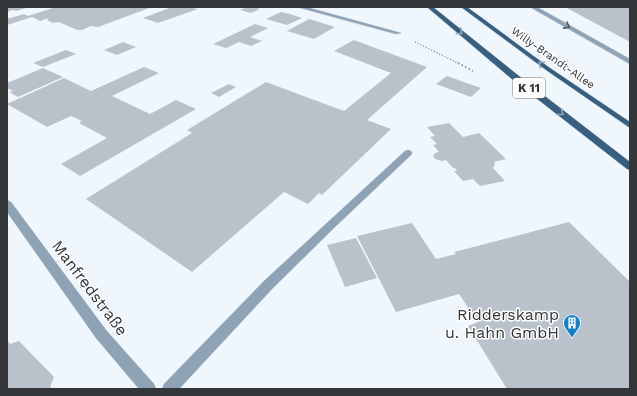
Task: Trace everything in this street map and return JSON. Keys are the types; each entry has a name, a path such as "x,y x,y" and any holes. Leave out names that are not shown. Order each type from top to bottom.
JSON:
{"main road":[{"name":"K 11","path":"430,7 516,78 630,168"},
{"name":"Willy-Brandt-Allee","path":"464,7 548,69 630,126"}],"street":[{"path":"300,7 398,33"},
{"path":"533,7 630,62"},
{"path":"169,389 268,285 326,228 408,153"},
{"name":"Manfredstraße","path":"7,204 101,334 149,389"}],"path":[{"path":"398,33 475,71"}],"building":[{"path":"7,7 29,7 17,11 13,10 7,12"},
{"path":"56,7 152,7 98,27 91,26 82,30 77,30 59,22 53,23 47,20 49,18 40,21 32,17 7,25 7,19 24,14 28,16"},
{"path":"172,7 196,7 193,8 198,9 158,23 143,18"},
{"path":"248,7 260,9 251,13 240,10"},
{"path":"565,7 630,7 630,42"},
{"path":"281,12 302,18 287,25 266,19"},
{"path":"309,19 335,27 314,39 287,31"},
{"path":"255,24 268,28 250,37 262,41 251,46 239,42 226,48 213,44"},
{"path":"354,40 427,67 367,120 391,129 322,195 319,193 308,204 284,192 192,272 86,199 192,133 187,130 266,82 344,111 391,73 334,51"},
{"path":"123,42 136,47 117,55 104,50"},
{"path":"66,50 76,54 43,67 33,63"},
{"path":"144,67 159,73 112,96 150,114 176,100 196,109 80,176 61,164 107,138 79,123 82,121 71,116 47,127 7,104 64,78 91,91"},
{"path":"43,68 63,77 18,97 9,92 13,91 7,88 7,83"},
{"path":"447,76 481,88 471,97 436,84"},
{"path":"229,84 236,87 219,97 211,93"},
{"path":"449,123 463,137 479,133 506,159 494,162 495,164 493,168 505,181 480,186 473,179 463,181 454,171 457,171 455,168 453,168 446,160 442,161 435,159 433,156 435,153 439,152 433,145 437,144 430,137 435,136 427,127"},
{"name":"Ridderskamp u. Hahn GmbH","path":"569,222 630,282 630,389 507,389 468,326 478,322 459,294 396,312 357,236 412,223 436,259 456,254 454,252"},
{"path":"356,238 377,278 345,287 327,245"},
{"path":"7,340 10,344 19,341 54,377 50,387 53,389 7,389"}],"place":[{"name":"Ridderskamp u. Hahn GmbH","path":"572,338"}]}
